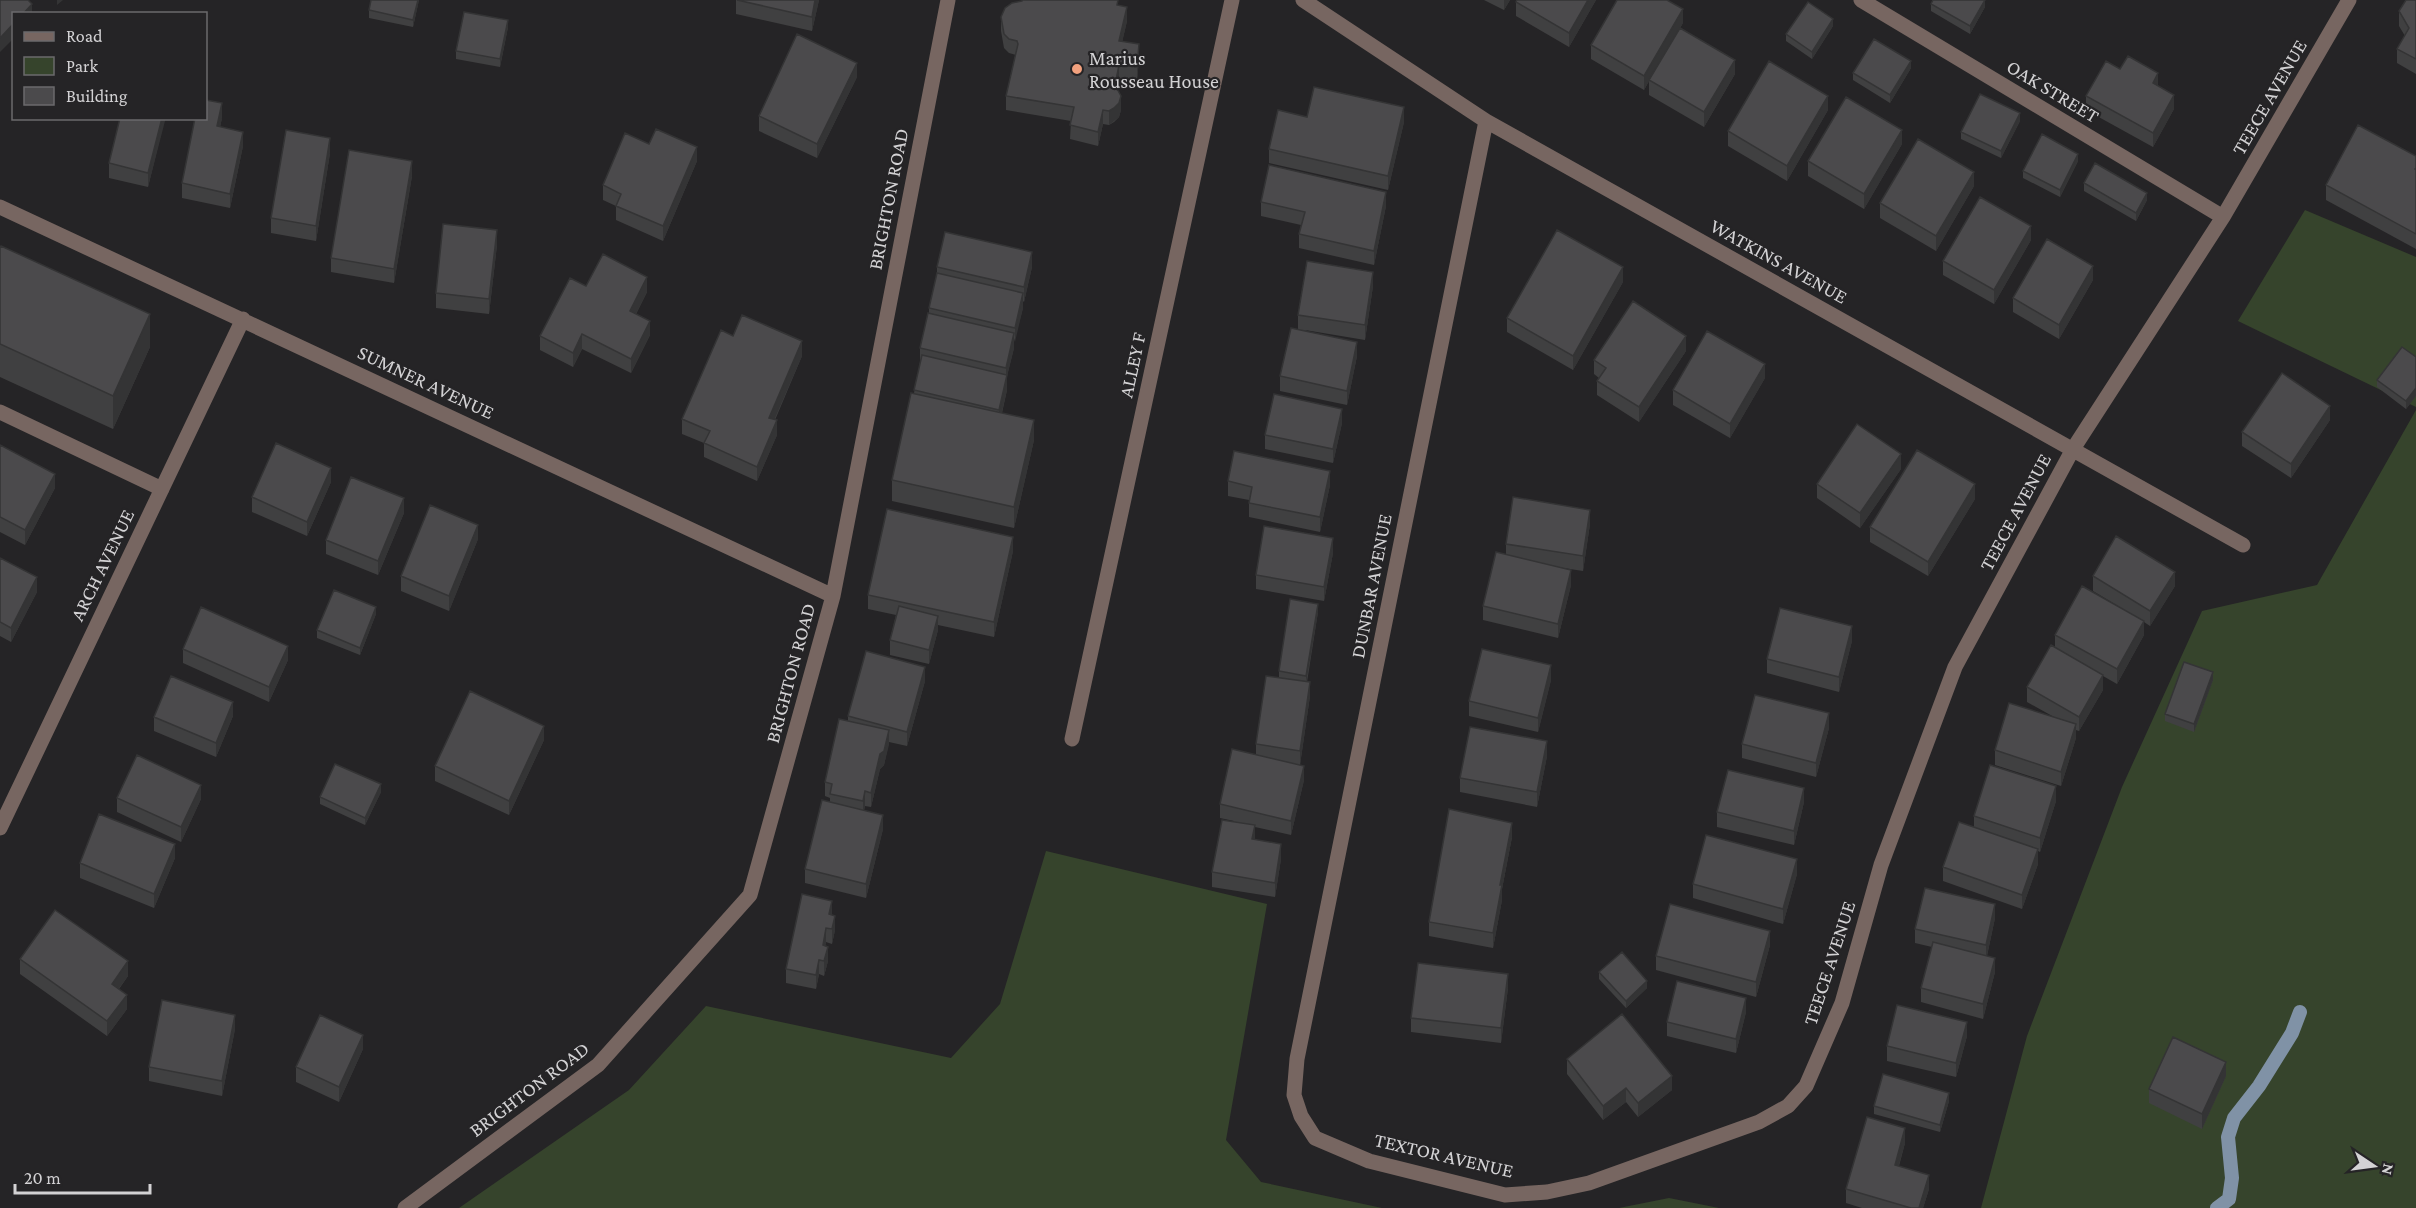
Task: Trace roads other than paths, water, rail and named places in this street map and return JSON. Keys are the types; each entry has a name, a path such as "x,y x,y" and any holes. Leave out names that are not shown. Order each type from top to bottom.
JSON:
{"street":[{"name":"BRIGHTON ROAD","path":"405,1208 598,1065 750,895 833,596 948,0"},
{"name":"ALLEY F","path":"1072,739 1232,0"},
{"name":"WATKINS AVENUE","path":"1304,0 1485,121 2243,545"},
{"name":"OAK STREET","path":"1861,0 2223,217"},
{"name":"TEECE AVENUE","path":"1806,1086 1842,1003 1881,865 1954,667 2073,449 2223,217 2349,0"},
{"name":"DUNBAR AVENUE","path":"1297,1059 1485,121"},
{"name":"SUMNER AVENUE","path":"0,207 833,596"},
{"name":"ARCH AVENUE","path":"0,828 243,319"},
{"path":"0,412 162,489"},
{"name":"TEXTOR AVENUE","path":"1297,1059 1294,1095 1301,1116 1316,1138 1369,1161 1505,1194 1547,1192 1588,1183 1759,1122 1788,1106 1806,1086"}],"waterway":[{"path":"2217,1208 2229,1199 2232,1178 2228,1137 2234,1118 2259,1086 2292,1033 2300,1012"}],"place":[{"name":"Marius Rousseau House","path":"1077,69"}]}
